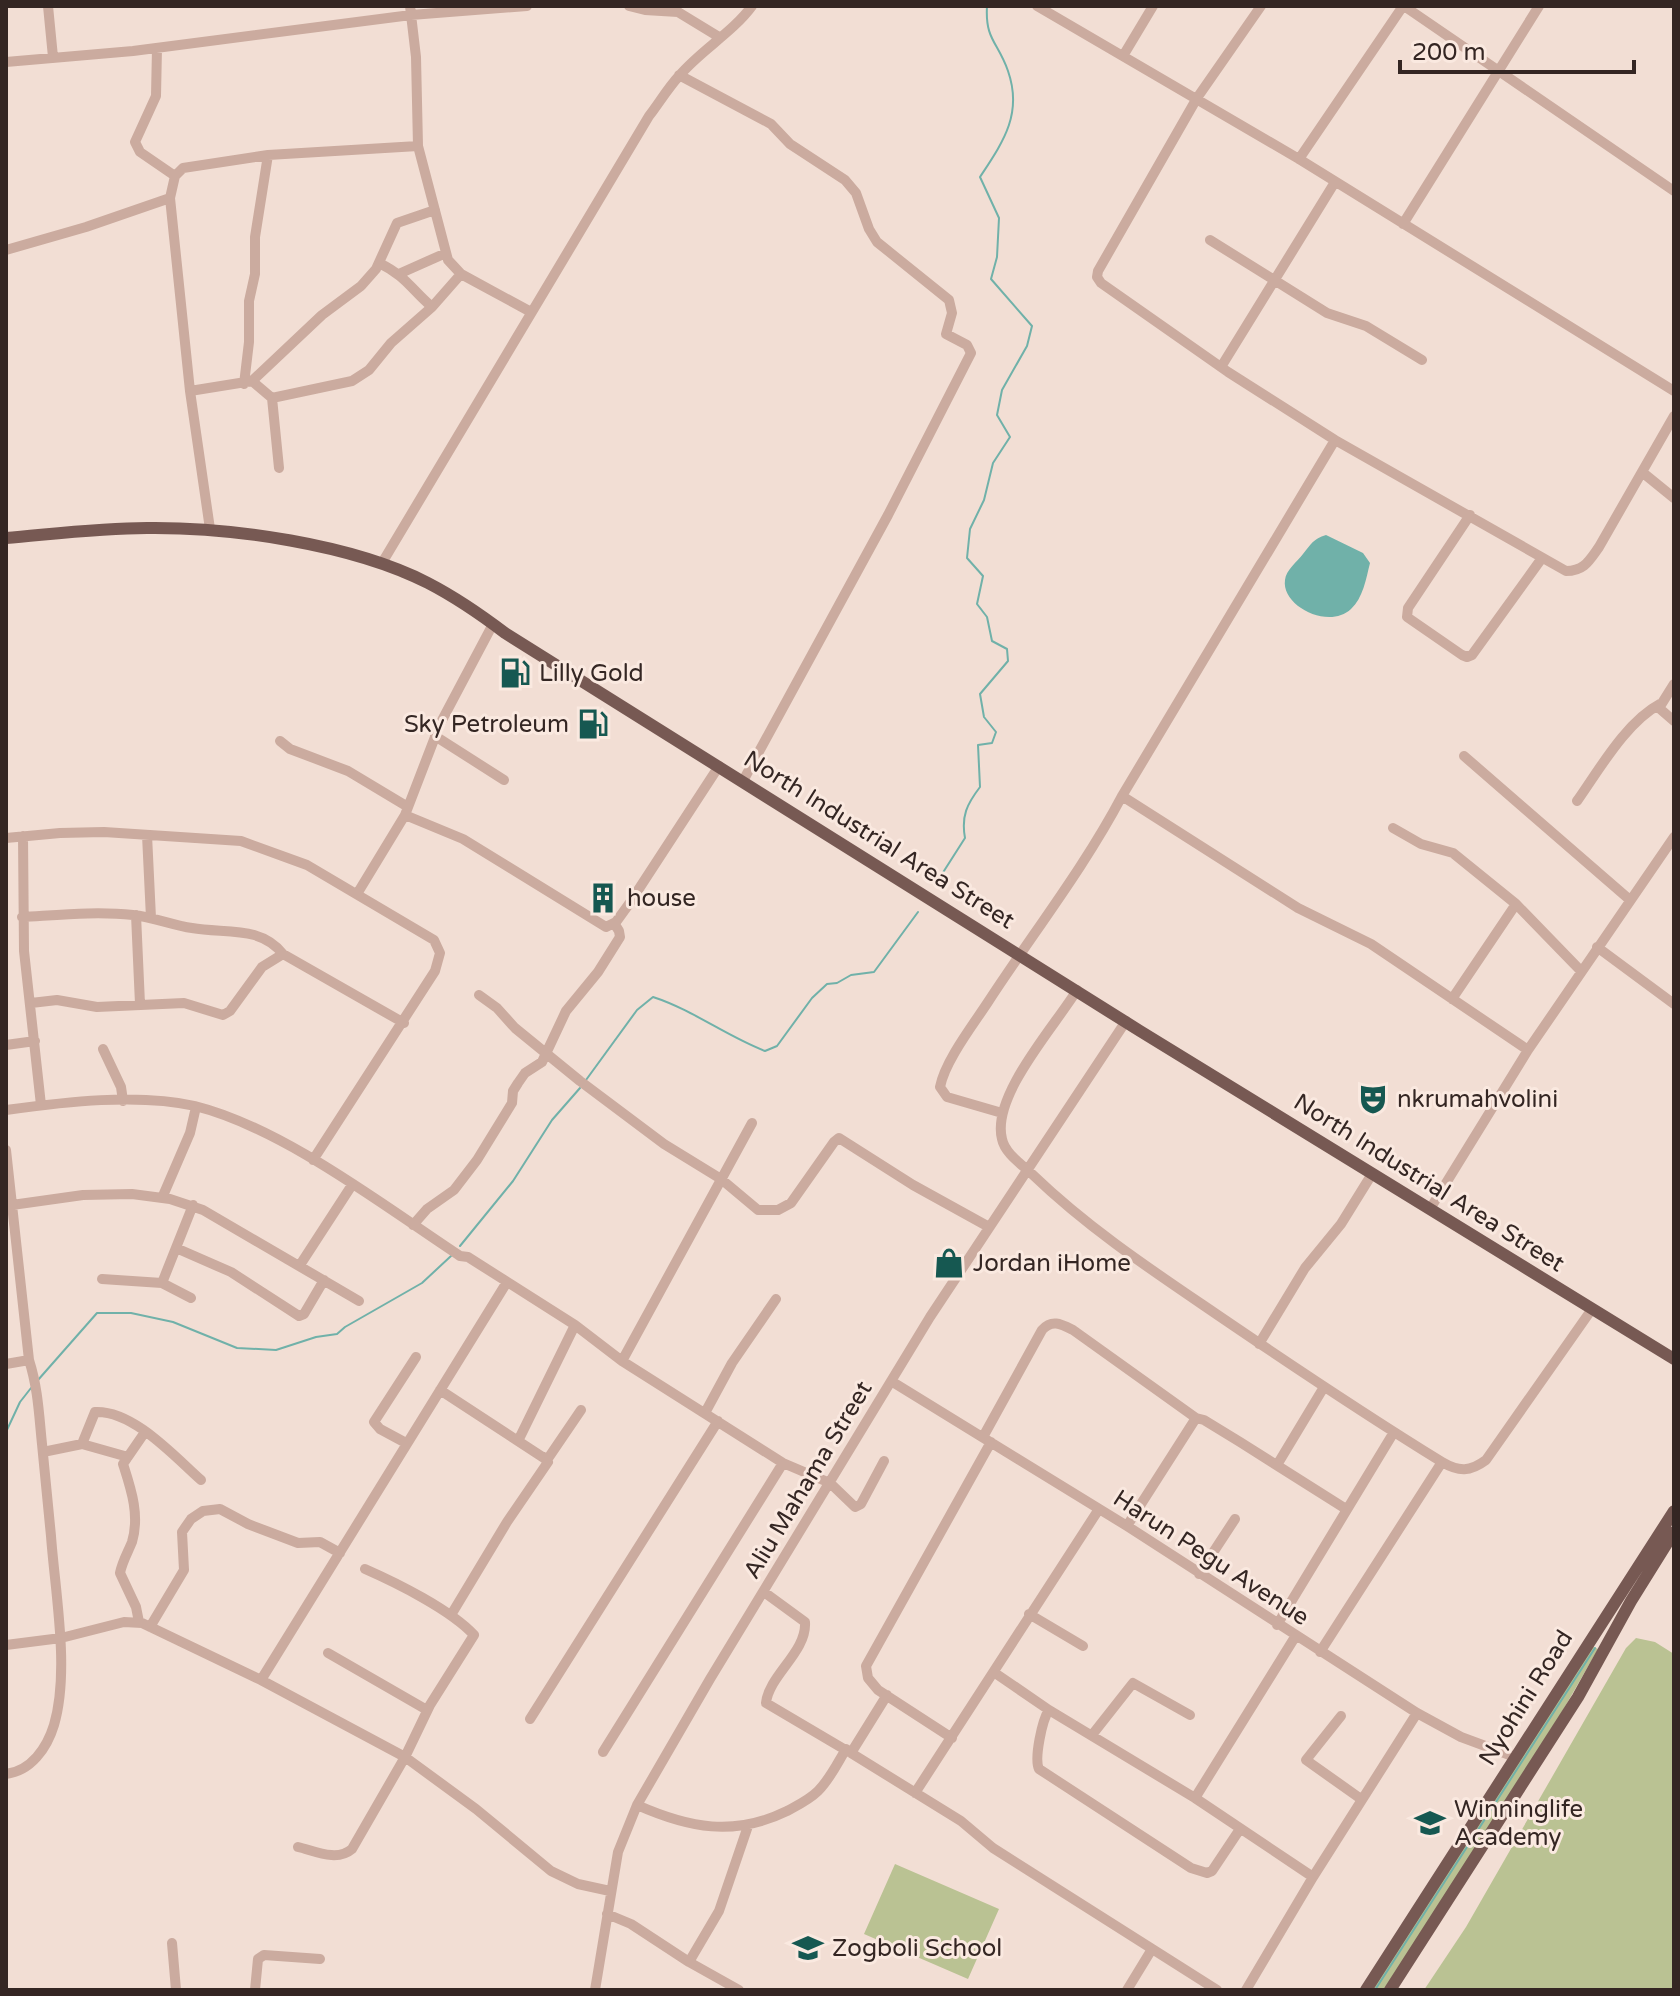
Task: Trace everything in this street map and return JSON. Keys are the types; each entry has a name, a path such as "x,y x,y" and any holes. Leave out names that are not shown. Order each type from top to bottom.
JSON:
{"main road":[{"name":"North Industrial Area Street","path":"6,538 144,528 210,529 278,539 382,563 426,582 1126,1021 1674,1359"},
{"name":"Nyohini Road","path":"1366,1990 1674,1511"},
{"name":"Nyohini Road","path":"1390,1990 1578,1697 1631,1601 1674,1532"}],"street":[{"path":"48,6 53,57"},
{"path":"6,62 157,48 411,10 527,6"},
{"path":"629,6 645,10 676,9 719,37"},
{"path":"382,563 649,116 679,75 752,6"},
{"path":"1037,6 1299,159 1674,391"},
{"path":"1123,56 1153,6"},
{"path":"1261,6 1197,98 1097,277 1121,298 1221,367 1335,440 1566,571 1585,567 1599,547 1674,416"},
{"path":"1299,159 1404,6 1674,191"},
{"path":"1403,224 1539,6"},
{"path":"411,10 416,57 418,146 446,253 454,269 461,274 531,312"},
{"path":"157,48 156,96 135,142 140,152 175,176"},
{"path":"679,75 771,124 790,144 850,185 877,242 949,300 952,313 946,334 967,345 971,353 888,515 743,781"},
{"path":"210,529 190,391 170,198 175,176 183,168 268,155 418,146"},
{"path":"248,383 249,301 255,274 255,237 268,155"},
{"path":"1221,367 1335,182"},
{"path":"6,250 170,198"},
{"path":"190,391 248,383 322,315 361,286 379,263 397,223 435,210"},
{"path":"1210,240 1327,313 1366,326 1422,360"},
{"path":"401,273 446,253"},
{"path":"379,263 401,273 432,307"},
{"path":"248,383 272,398 364,376 391,343 432,307 461,274"},
{"path":"272,398 279,468"},
{"path":"1002,1113 947,1097 941,1091 940,1083 1019,954 1101,836 1335,440"},
{"path":"1642,472 1674,498"},
{"path":"1470,515 1408,608 1407,617 1462,655 1472,655 1542,558"},
{"path":"357,894 406,811 435,736 493,624"},
{"path":"1577,801 1614,748 1650,710 1660,704 1674,684"},
{"path":"1660,704 1661,710 1674,721"},
{"path":"435,736 504,780"},
{"path":"280,741 290,749 356,775 406,811 463,839 604,926 614,923 719,766"},
{"path":"1464,756 1630,900"},
{"path":"1122,796 1298,908 1371,944 1528,1050"},
{"path":"1393,828 1430,848 1453,853 1516,904 1581,971"},
{"path":"6,838 104,832 241,841 307,865 434,940 440,949 439,962 404,1023 313,1160"},
{"path":"147,835 151,918"},
{"path":"23,836 22,917 41,1105"},
{"path":"1430,1209 1528,1050 1674,837"},
{"path":"1452,999 1516,904"},
{"path":"22,917 136,915 193,928 254,934 273,942 283,954 404,1023"},
{"path":"136,915 140,1004"},
{"path":"413,1225 427,1209 454,1190 477,1160 512,1103 513,1091 518,1083 548,1053 566,1011 598,972 620,937 614,923"},
{"path":"1597,947 1674,1004"},
{"path":"31,1003 57,1000 97,1007 192,1004 223,1015 230,1011 262,967 283,954"},
{"path":"1077,990 1014,1087 1002,1113 1004,1145 1064,1203 1117,1245 1259,1344 1442,1462 1456,1470 1467,1471 1486,1460 1592,1309"},
{"path":"479,995 583,1083 664,1144 721,1179 758,1210 778,1210 791,1203 839,1138 913,1185 989,1227"},
{"name":"Aliu Mahama Street","path":"595,1990 610,1891 623,1836 637,1805 891,1381 1126,1021"},
{"path":"6,1045 35,1041"},
{"path":"103,1049 121,1087 123,1101"},
{"path":"6,1110 123,1101 196,1107 236,1120 313,1160 575,1325 622,1361 706,1411 783,1463 830,1483 855,1507 858,1507 884,1461"},
{"path":"162,1198 190,1133 196,1107"},
{"path":"622,1361 752,1123"},
{"path":"6,1150 29,1360 38,1391 61,1638 58,1702 53,1728 29,1767 6,1774"},
{"path":"1259,1344 1305,1268 1341,1224 1372,1174"},
{"path":"300,1265 352,1185"},
{"path":"12,1205 83,1195 132,1194 193,1205 359,1301"},
{"path":"162,1283 193,1205"},
{"path":"176,1248 231,1272 299,1316 304,1314 324,1280"},
{"path":"102,1279 162,1283 191,1298"},
{"path":"261,1680 507,1282"},
{"path":"706,1411 732,1363 776,1299"},
{"path":"952,1738 878,1690 866,1672 868,1660 987,1440 1042,1330 1055,1323 1073,1330 1196,1418 1204,1420 1346,1509"},
{"path":"518,1441 575,1325"},
{"path":"406,1443 380,1429 374,1422 416,1357"},
{"path":"6,1364 29,1360"},
{"name":"Harun Pegu Avenue","path":"891,1381 1127,1526 1417,1713 1461,1737 1515,1757"},
{"path":"1277,1465 1324,1387"},
{"path":"440,1390 548,1462 507,1522 451,1615"},
{"path":"544,1458 549,1457 581,1410"},
{"path":"82,1444 92,1415 99,1411 120,1415 201,1480"},
{"path":"1127,1526 1196,1418"},
{"path":"530,1719 718,1421"},
{"path":"139,1622 134,1600 120,1573 134,1530 132,1488 123,1464 145,1432"},
{"path":"1277,1625 1394,1432"},
{"path":"43,1452 82,1444 128,1457"},
{"path":"1320,1652 1442,1462"},
{"path":"603,1752 783,1463"},
{"path":"150,1627 184,1570 182,1532 191,1519 203,1511 220,1509 248,1524 298,1543 320,1542 340,1553"},
{"path":"915,1793 1099,1509"},
{"path":"1199,1574 1235,1519"},
{"path":"298,1847 336,1856 348,1853 356,1844 405,1757 427,1710 474,1635 451,1615 389,1579 365,1569"},
{"path":"764,1592 805,1622 806,1627 767,1693 766,1703 961,1821 993,1848 1217,1990"},
{"path":"1029,1614 1083,1646"},
{"path":"6,1645 61,1638 124,1622 139,1622 261,1680 405,1757 476,1809 551,1871 578,1884 610,1891"},
{"path":"1195,1798 1295,1637"},
{"path":"328,1653 427,1710"},
{"path":"995,1673 1049,1710 1195,1798 1313,1877"},
{"path":"1092,1735 1133,1683 1190,1715"},
{"path":"637,1805 706,1827 748,1826 773,1817 813,1796 887,1695"},
{"path":"1049,1710 1036,1759 1039,1769 1177,1860 1199,1872 1212,1871 1240,1829"},
{"path":"1246,1990 1361,1799 1417,1713"},
{"path":"1341,1716 1306,1760 1361,1799"},
{"path":"689,1962 719,1911 748,1826"},
{"path":"607,1914 631,1924 739,1990"},
{"path":"172,1943 176,1990"},
{"path":"1127,1990 1152,1949"},
{"path":"255,1990 258,1959 264,1955 320,1959"}],"green space":[{"path":"1636,1638 1655,1642 1674,1654 1674,1990 1424,1990 1466,1927 1626,1648"},
{"path":"1592,1646 1598,1649 1563,1710 1385,1990 1370,1990"},
{"path":"895,1864 999,1909 968,1979 864,1934"}],"water":[{"path":"1326,535 1363,553 1370,563 1364,588 1355,605 1342,615 1331,617 1319,616 1298,606 1286,590 1285,580 1310,545"}],"waterway":[{"path":"935,885 965,838 966,811 980,787 978,745 992,743 996,732 984,717 980,694 1008,661 1007,649 992,641 987,617 977,604 983,576 967,558 970,529 984,500 993,463 1010,437 997,415 1002,390 1027,346 1032,326 991,279 997,257 999,218 980,177 1003,139 1013,101 1008,71 988,26 987,6"},
{"path":"586,1080 637,1010 653,997 765,1051 777,1046 812,998 827,984 837,983 851,975 874,972 918,912"},
{"path":"460,1246 513,1181 552,1120 580,1088"},
{"path":"38,1380 97,1313 131,1313 173,1322 237,1348 276,1350 316,1337 337,1334 422,1283 451,1256"},
{"path":"6,1432 20,1402 31,1388"},
{"path":"1375,1990 1595,1648"}],"place":[{"name":"Lilly Gold","path":"515,673"},
{"name":"Sky Petroleum","path":"593,724"},
{"name":"house","path":"603,898"},
{"name":"nkrumahvolini","path":"1373,1099"},
{"name":"Jordan iHome","path":"949,1263"},
{"name":"Winninglife Academy","path":"1430,1823"},
{"name":"Zogboli School","path":"808,1948"}]}
